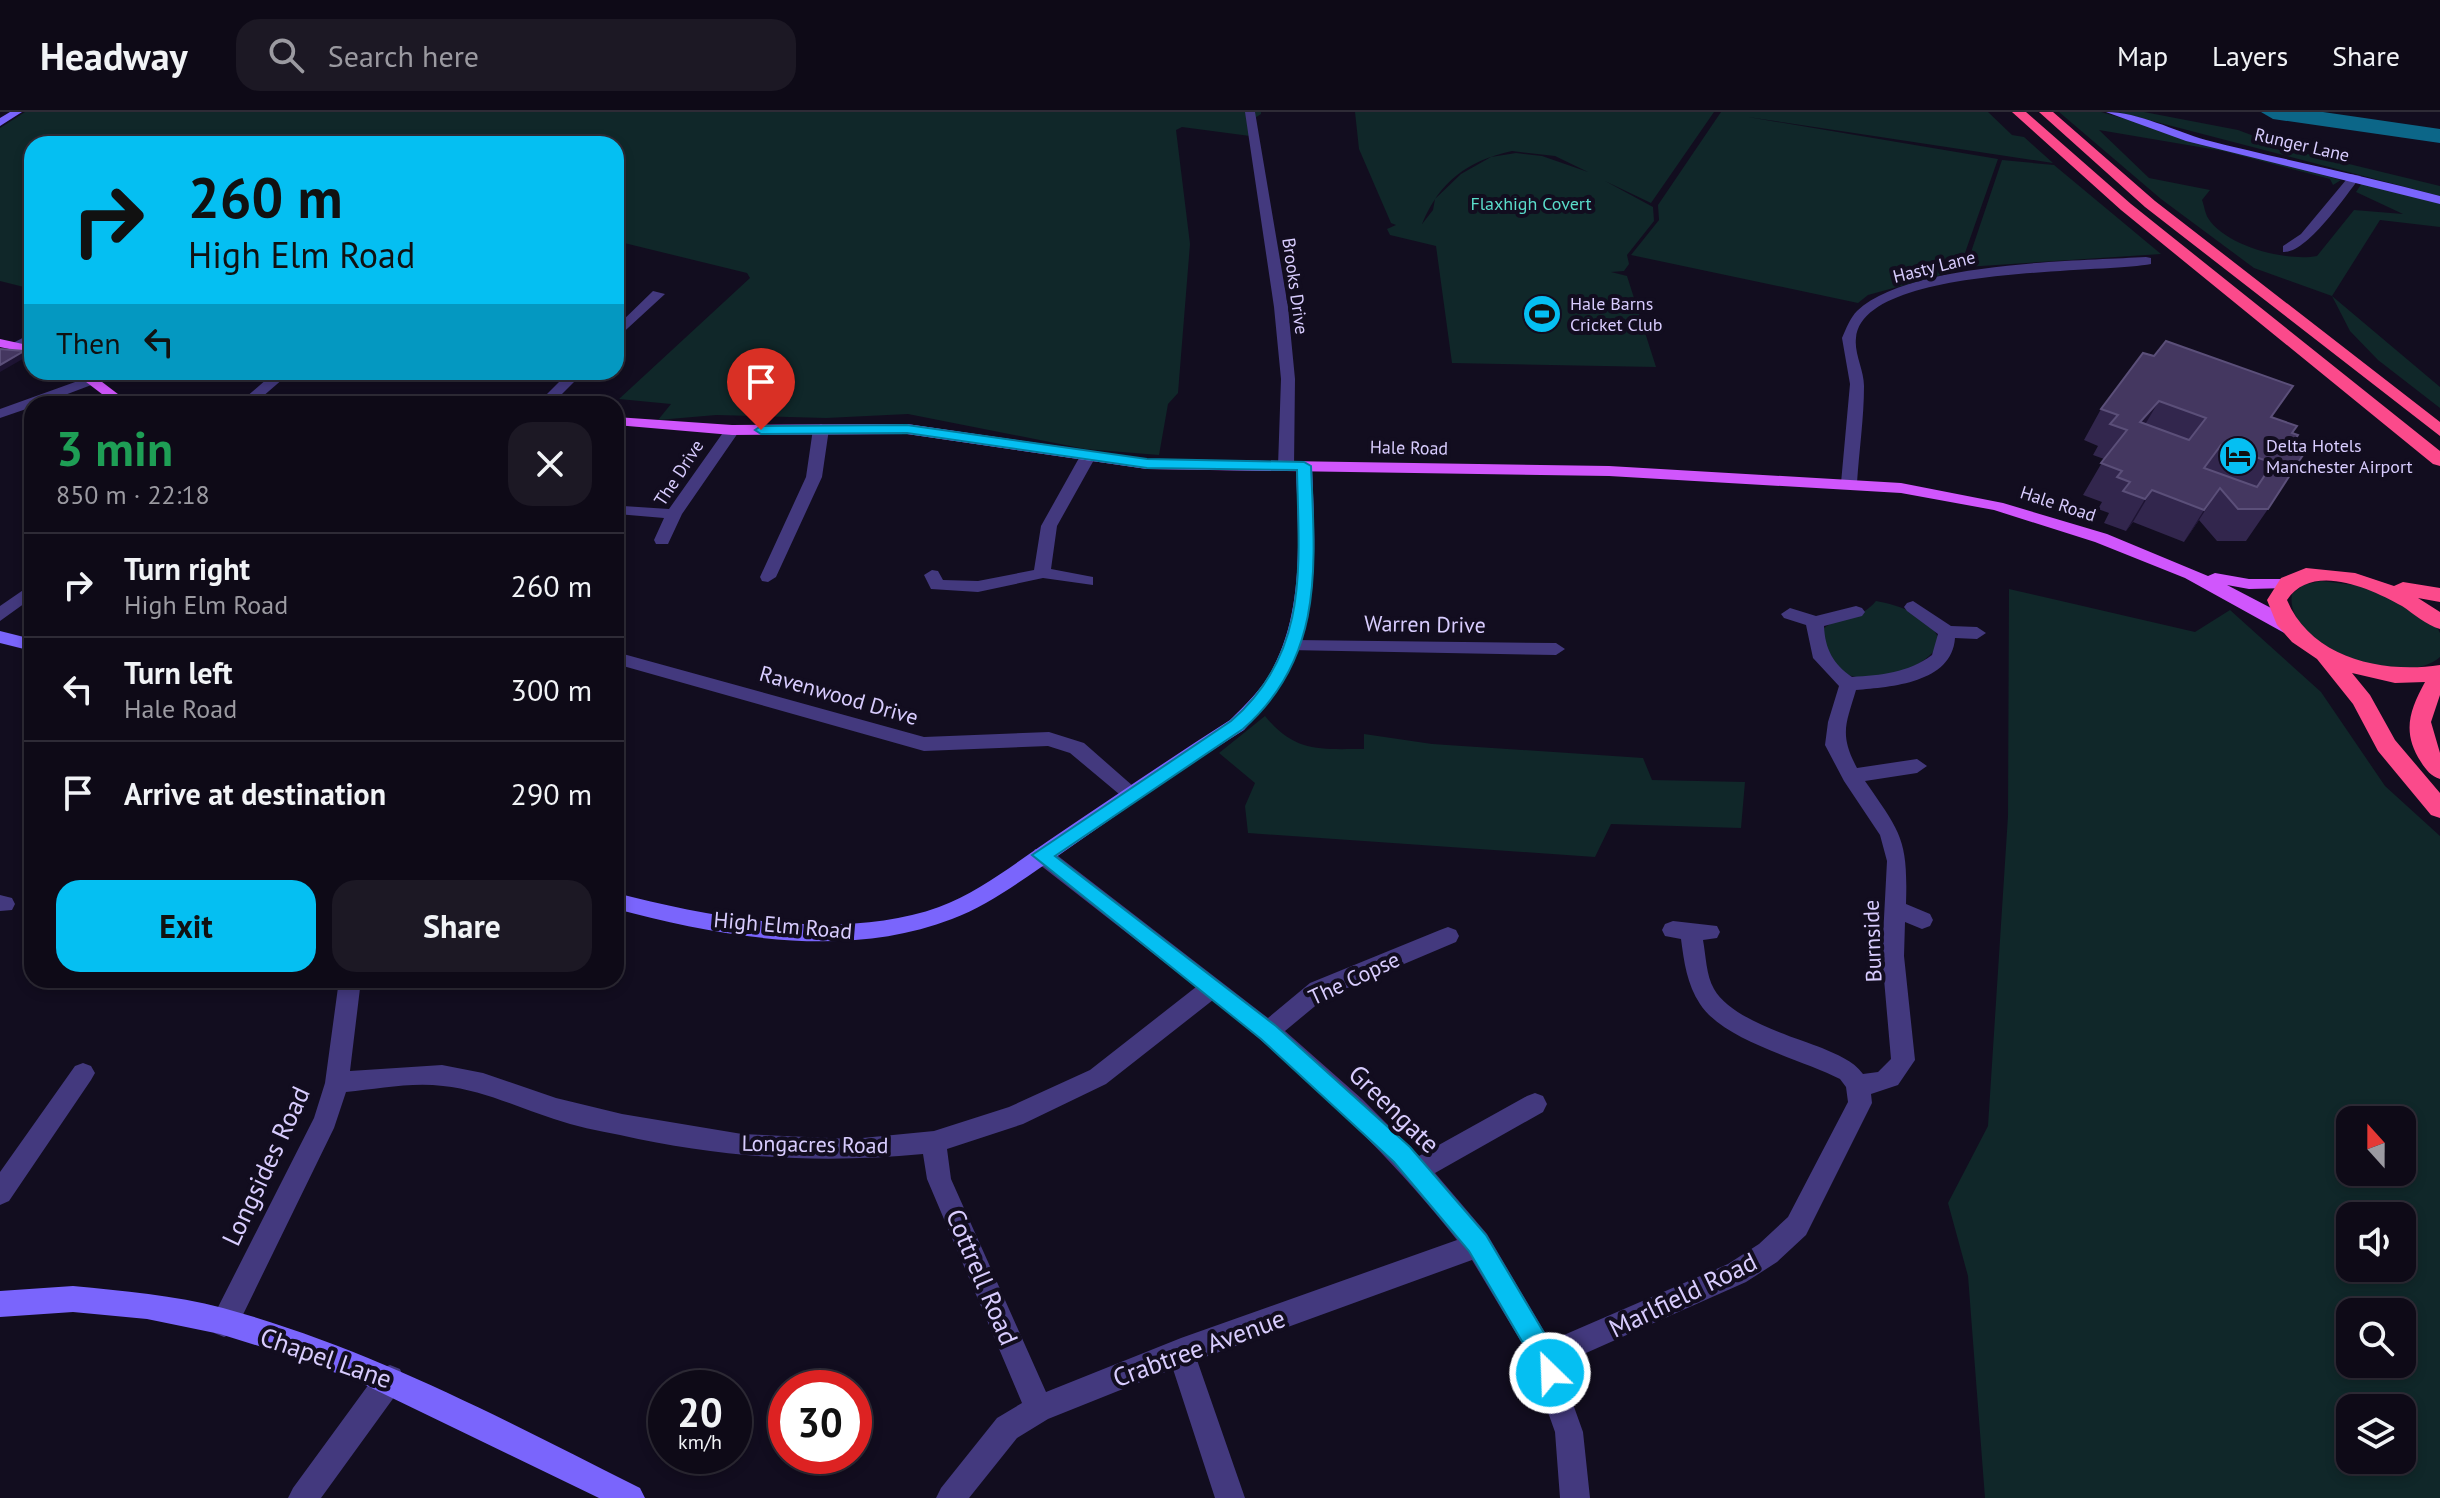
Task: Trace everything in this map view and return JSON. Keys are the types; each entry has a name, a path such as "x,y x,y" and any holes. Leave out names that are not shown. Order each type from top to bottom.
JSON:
{"highway":[{"path":"2018,112 2126,207 2440,460"},
{"path":"2045,112 2150,204 2440,431"},
{"path":"2440,595 2320,575 2288,583 2277,600 2279,610 2297,634 2343,673 2362,700 2386,745 2440,809"},
{"path":"2377,585 2404,596 2440,622"},
{"path":"2317,649 2338,660 2384,675 2417,677 2440,673"},
{"path":"2440,673 2419,711 2420,733 2427,755 2440,770"}],"main road":[{"path":"0,343 24,348"},
{"path":"90,380 113,396"},
{"name":"Hale Road","path":"624,422 732,430 870,428 951,433 1087,458 1147,464 1609,471 1901,488 1997,506 2101,538 2191,574 2267,613 2297,634"},
{"name":"Hale Road","path":"2191,574 2249,584 2288,583"}],"street":[{"path":"0,123 17,112"},
{"name":"Brooks Drive","path":"1250,112 1281,307 1295,466"},
{"name":"Runger Lane","path":"2111,112 2201,140 2355,176 2440,200"},
{"path":"2287,249 2305,237 2355,176"},
{"name":"Hasty Lane","path":"1849,483 1857,384 1849,338 1864,312 1895,295 1989,272 2146,261"},
{"path":"624,327 658,294"},
{"path":"40,396 75,380"},
{"path":"255,396 274,380"},
{"path":"552,396 569,380"},
{"path":"0,414 24,403"},
{"path":"768,577 814,477 821,429"},
{"name":"The Drive","path":"662,540 674,514 732,430"},
{"path":"1043,573 1040,551 1048,525 1087,458"},
{"name":"High Elm Road","path":"624,903 646,910 768,928 856,932 909,925 976,899 1237,725 1262,703 1294,646 1307,571 1295,466"},
{"path":"624,511 674,514"},
{"path":"932,575 937,585 975,587 999,585 1043,573 1087,581"},
{"path":"0,615 24,596"},
{"path":"1913,607 1947,632 1977,633"},
{"path":"1790,614 1815,622 1856,612"},
{"path":"1815,622 1815,643 1822,662 1849,684 1894,679 1922,671 1942,653 1948,643 1947,632"},
{"path":"0,637 24,643"},
{"name":"Warren Drive","path":"1294,646 1556,649"},
{"name":"Ravenwood Drive","path":"624,660 924,744 1024,739 1065,743 1077,748 1132,794"},
{"name":"Burnside","path":"1849,684 1837,722 1835,745 1851,776 1890,833 1897,861 1893,908 1903,1060 1895,1075 1879,1085 1857,1084"},
{"path":"1851,776 1917,766"},
{"name":"Greengate","path":"1042,855 1268,1032 1416,1171 1478,1243 1544,1357 1570,1433 1575,1498"},
{"path":"1893,908 1922,920"},
{"path":"1691,931 1700,981 1710,1001 1732,1018 1835,1065 1857,1084"},
{"name":"The Copse","path":"1268,1032 1318,990 1448,936"},
{"name":"Longsides Road","path":"224,1324 292,1193 325,1120 337,1083 349,988"},
{"name":"Longacres Road","path":"337,1083 407,1075 442,1075 483,1083 532,1101 622,1125 742,1145 852,1150 934,1142 1014,1116 1098,1077 1211,988"},
{"path":"0,1193 83,1073"},
{"name":"Marlfield Road","path":"1544,1357 1584,1343 1737,1273 1768,1253 1797,1226 1860,1103 1857,1084"},
{"path":"1416,1171 1535,1103"},
{"name":"Cottrell Road","path":"934,1142 939,1179 1039,1409"},
{"name":"Crabtree Avenue","path":"951,1498 1007,1428 1039,1409 1181,1352 1452,1257 1478,1243"},
{"name":"Chapel Lane","path":"0,1304 72,1299 150,1307 300,1345 390,1379 630,1498"},
{"path":"1181,1352 1230,1498"},
{"path":"303,1498 390,1379"}],"green space":[{"path":"25,112 1261,112 1250,121 1250,136 1182,127 1176,130 1190,244 1178,393 1168,404 1159,455 1085,449 908,414 826,418 716,415 658,420 671,404 624,399 622,396 750,278 747,273 624,243 624,136 24,136 24,287 0,281 0,128"},
{"name":"Flaxhigh Covert","path":"1355,112 1714,112 1651,203 1605,181 1653,207 1654,221 1627,255 1629,264 1624,271 1611,272 1627,276 1656,367 1452,363 1436,246 1390,235 1387,229 1396,225 1391,223 1359,149","holes":["1512,151 1555,156 1588,172 1542,156 1516,153 1491,157","1491,157 1461,174 1436,198 1457,175","1435,200 1433,210 1422,224"]},
{"path":"1721,112 1988,112 2012,135 2024,137 2053,163 1748,117 1998,159 1959,270 1868,295 1858,303 1631,255 1659,220 1658,205"},
{"path":"2059,112 2101,112 2341,180 2333,185 2330,179 2223,151 2099,130 2149,178 2210,190 2202,200 2208,218 2216,228 2228,237 2258,250 2290,257 2317,256 2354,210 2403,214 2356,192 2362,183 2440,203 2440,227 2380,220 2332,296 2254,268 2161,199"},
{"path":"2118,112 2144,112 2238,130 2291,150 2440,186 2440,196"},
{"path":"2002,160 2054,165 2161,254 1966,267"},
{"path":"2332,296 2440,387 2440,408 2378,360 2350,331"},
{"path":"2321,581 2371,587 2436,625 2440,633 2440,657 2423,666 2401,668 2375,665 2326,645 2306,630 2294,613 2292,594 2303,585"},
{"path":"2009,589 2195,632 2230,610 2321,692 2385,786 2440,836 2440,1498 1985,1498 1968,1276 1948,1203 1988,1126 2008,816"},
{"path":"1876,601 1922,618 1940,641 1924,660 1899,672 1871,678 1846,674 1826,659 1823,629 1836,621 1857,615"},
{"path":"1265,716 1287,737 1321,748 1364,749 1364,734 1432,744 1643,758 1652,780 1745,782 1741,828 1611,824 1595,857 1248,833 1245,806 1255,783 1219,753"}],"building":[{"path":"2166,341 2293,386 2271,417 2297,426 2292,433 2298,435 2288,450 2303,455 2268,509 2238,509 2220,488 2204,510 2152,490 2145,499 2123,491 2130,482 2117,477 2122,471 2101,463 2127,430 2110,424 2118,415 2101,409 2143,353 2154,356","holes":["2159,401 2206,418 2189,440 2140,422","2221,445 2273,463 2257,487 2204,468"]},
{"path":"0,349 24,351 0,365"}],"taxiway":[{"path":"2273,112 2440,136"}],"place":[{"name":"Hale Barns Cricket Club","path":"1542,314"},
{"name":"Delta Hotels Manchester Airport","path":"2238,456"}],"route":[{"path":"761,430 907,429 1017,443 1087,458 1147,464 1304,466 1307,571 1302,616 1294,646 1262,703 1237,725 1042,855 1268,1032 1402,1154 1478,1243 1544,1357 1550,1373"}]}
